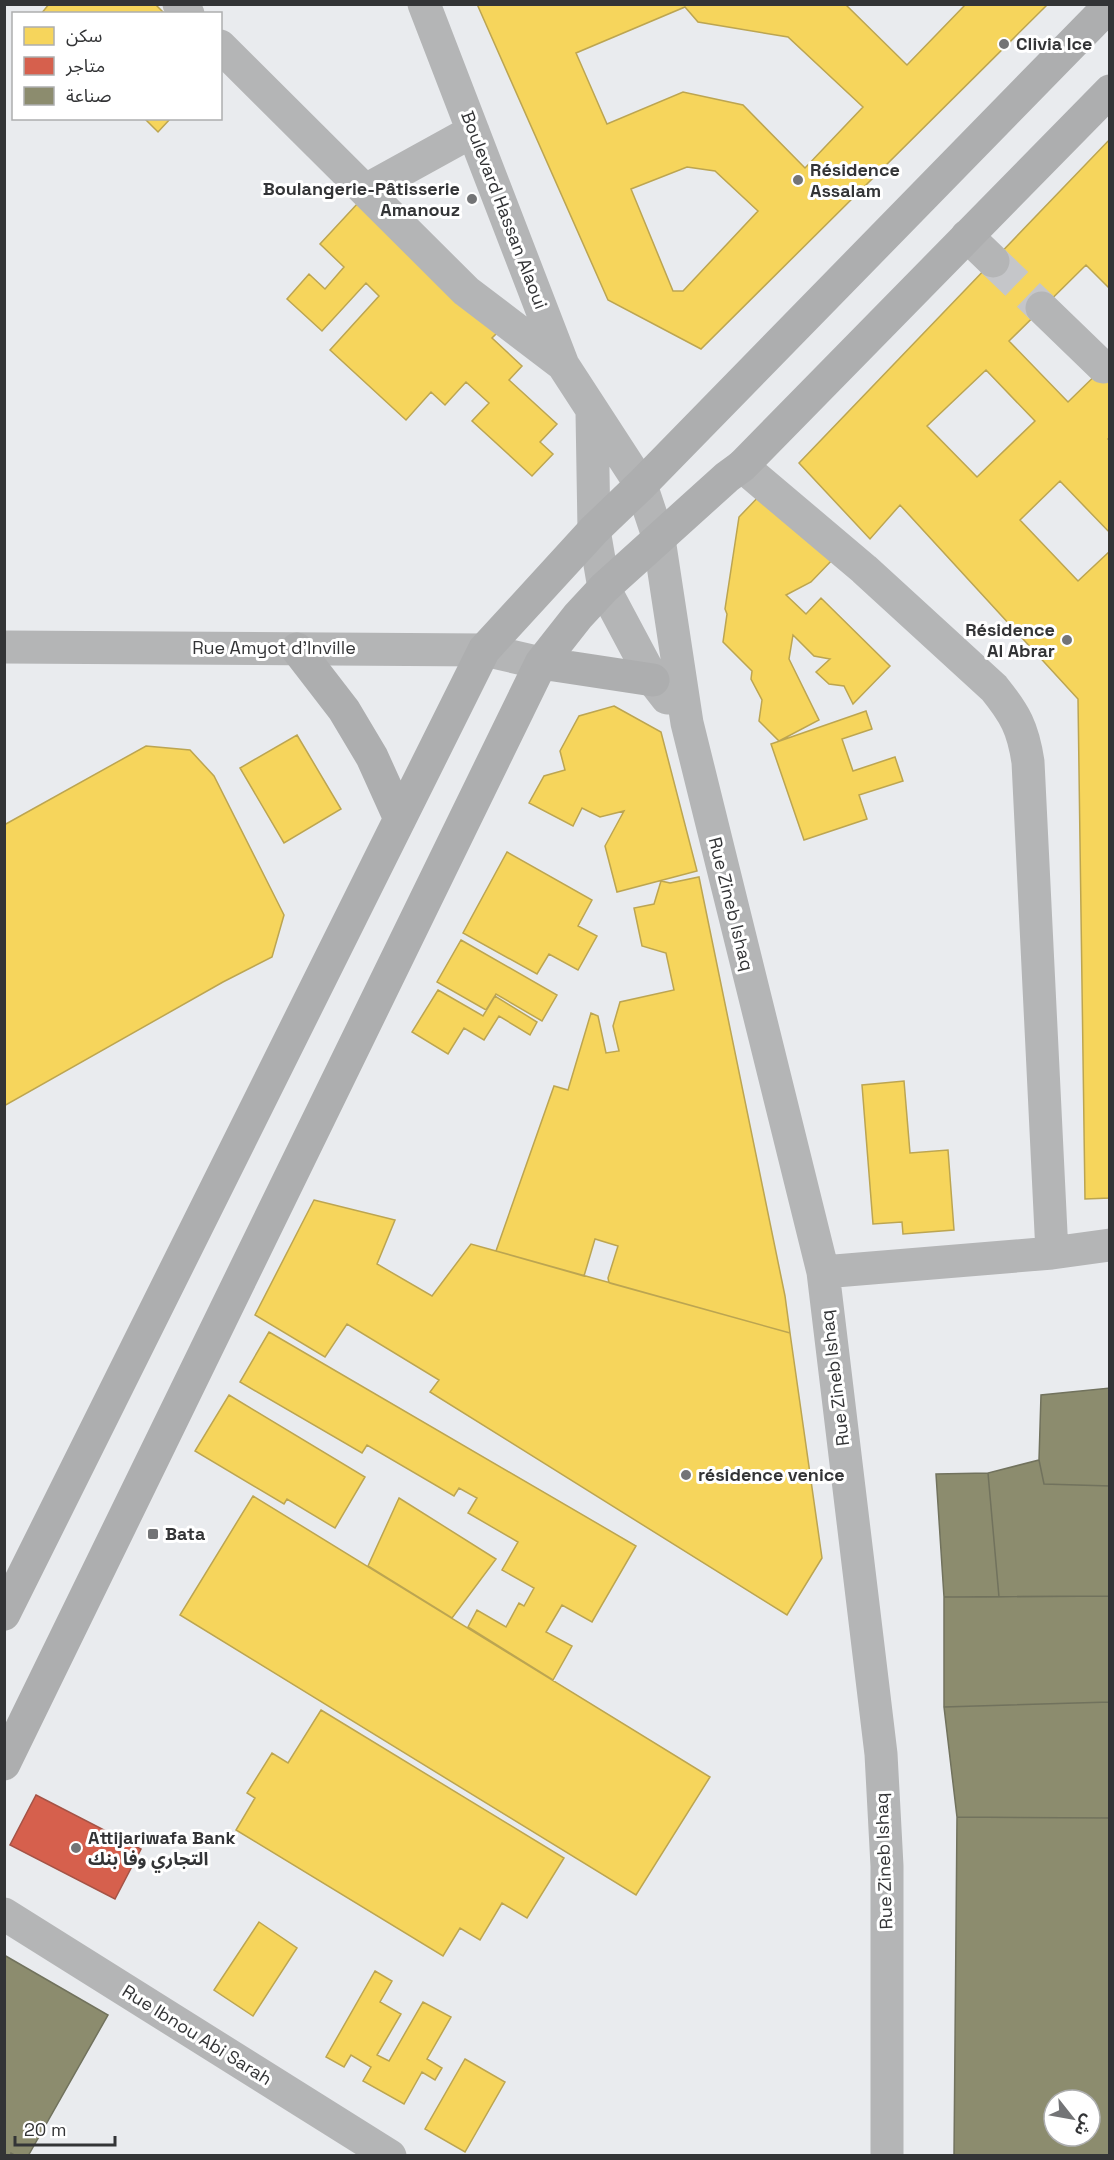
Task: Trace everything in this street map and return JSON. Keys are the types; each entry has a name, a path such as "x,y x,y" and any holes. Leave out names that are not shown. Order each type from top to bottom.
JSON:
{"main road":[{"path":"4,1614 484,650 594,530 641,485 1110,5"},
{"path":"4,1764 541,663 578,616 604,588 742,466 1110,91"},
{"path":"297,648 344,711 372,757 400,819"},
{"path":"541,663 653,680"}],"street":[{"name":"Boulevard Hassan Alaoui","path":"424,4 563,365 641,485 659,539"},
{"path":"222,48 466,291 563,365"},
{"path":"366,190 473,131"},
{"path":"968,236 993,261"},
{"path":"1042,308 1103,367"},
{"path":"592,412 594,530"},
{"path":"742,466 864,569 994,688 1012,709 1024,737 1028,762 1052,1253"},
{"name":"Rue Zineb Ishaq","path":"594,530 604,588 653,680 687,723"},
{"name":"Rue Zineb Ishaq","path":"659,539 687,723 823,1272 881,1754 887,1866 887,2156"},
{"name":"Rue Amyot d'Inville","path":"4,647 484,650 541,663"},
{"path":"823,1272 1052,1253 1110,1245"},
{"name":"Rue Ibnou Abi Sarah","path":"4,1914 390,2156"}],"building: سكن":[{"path":"49,4 155,4 163,12 43,12"},
{"name":"Résidence Assalam","path":"477,4 845,4 907,65 966,4 1048,4 701,349 608,300","holes":["685,7 698,22 788,37 863,107 805,168 743,105 683,92 607,124 576,53","687,167 715,171 758,211 683,291 673,291 631,189"]},
{"path":"146,120 169,120 158,132"},
{"name":"Résidence Al Abrar","path":"1110,139 1110,289 1086,265 1009,341 1068,402 1110,361 1110,437 1108,439 1110,441 1110,533 1060,481 1020,520 1078,581 1110,551 1110,1198 1085,1199 1078,699 900,505 870,539 799,463","holes":["986,370 1035,421 977,477 927,426"]},
{"path":"358,203 498,332 492,338 522,366 509,380 557,424 540,442 553,454 532,476 472,421 489,403 466,382 445,405 431,392 406,420 330,350 379,296 366,283 322,331 287,299 309,274 325,289 344,267 320,244"},
{"path":"765,490 835,557 811,582 786,595 806,614 821,598 890,666 853,704 844,686 829,684 816,672 830,659 814,656 793,635 789,659 819,720 779,741 759,721 762,700 751,679 752,671 723,642 727,614 725,609 739,517"},
{"path":"614,706 661,732 697,871 617,892 605,846 624,811 600,817 582,808 573,826 529,803 544,776 565,770 560,751 579,716"},
{"path":"866,711 872,729 842,739 853,771 895,757 903,781 859,795 867,819 804,840 771,744"},
{"path":"297,735 341,809 284,843 240,768"},
{"path":"146,746 190,750 214,776 284,915 272,957 223,982 4,1106 4,825"},
{"path":"507,852 592,900 578,926 597,936 578,970 549,954 537,974 463,933"},
{"path":"699,877 785,1296 790,1333 609,1283 608,1278 618,1246 595,1239 584,1276 496,1251 554,1086 568,1090 591,1013 598,1016 606,1053 619,1051 613,1026 620,1002 674,990 666,953 642,946 634,908 654,904 661,881 670,883"},
{"path":"461,940 557,995 542,1021 496,994 486,1010 437,982"},
{"path":"438,990 483,1016 495,996 537,1022 530,1035 499,1016 484,1040 464,1028 448,1054 412,1032"},
{"path":"904,1081 910,1153 948,1150 954,1230 903,1234 902,1222 873,1224 862,1085"},
{"name":"résidence venice","path":"314,1200 395,1220 377,1264 432,1296 471,1244 790,1333 822,1558 787,1615 430,1392 439,1380 347,1324 325,1357 255,1315"},
{"path":"269,1332 636,1546 592,1622 562,1605 546,1632 572,1646 553,1680 468,1627 477,1610 506,1627 519,1603 524,1606 534,1588 502,1570 518,1542 468,1513 477,1498 459,1488 454,1496 367,1445 362,1453 240,1382"},
{"path":"229,1395 365,1477 335,1528 287,1499 284,1504 195,1451"},
{"path":"253,1496 710,1777 636,1895 180,1615"},
{"path":"399,1498 496,1559 452,1618 368,1566"},
{"path":"321,1710 564,1858 527,1918 502,1903 480,1940 460,1928 443,1956 236,1830 255,1798 247,1793 272,1753 288,1763"},
{"path":"259,1922 297,1948 253,2016 214,1990"},
{"path":"375,1971 392,1981 380,2002 401,2014 377,2055 389,2061 423,2002 451,2017 427,2059 442,2068 435,2080 422,2072 404,2104 363,2081 371,2067 351,2055 344,2067 326,2057"},
{"path":"465,2059 505,2082 465,2152 425,2129"}],"building: متاجر":[{"path":"36,1795 141,1849 115,1899 10,1845"}],"building: صناعة":[{"path":"1110,1388 1110,1486 1044,1484 1039,1460 1041,1395"},
{"path":"1039,1460 1044,1484 1110,1486 1110,1596 999,1597 988,1473"},
{"path":"988,1473 999,1597 944,1597 936,1474"},
{"path":"1110,1596 1110,1702 944,1707 944,1597"},
{"path":"1110,1702 1110,1818 957,1817 944,1707"},
{"path":"957,1817 1110,1818 1110,2156 954,2156"},
{"path":"4,1955 108,2015 28,2156 16,2156 11,2153 10,2156 4,2156"}],"tunnel":[{"path":"993,261 1042,308"}],"place":[{"name":"Clivia Ice","path":"1004,44"},
{"name":"Résidence Assalam","path":"798,180"},
{"name":"Boulangerie-Pâtisserie Amanouz","path":"472,199"},
{"name":"Résidence Al Abrar","path":"1067,640"},
{"name":"résidence venice","path":"686,1475"},
{"name":"Bata","path":"153,1534"},
{"name":"Attijariwafa Bank التجاري وفا بنك","path":"76,1848"}]}
